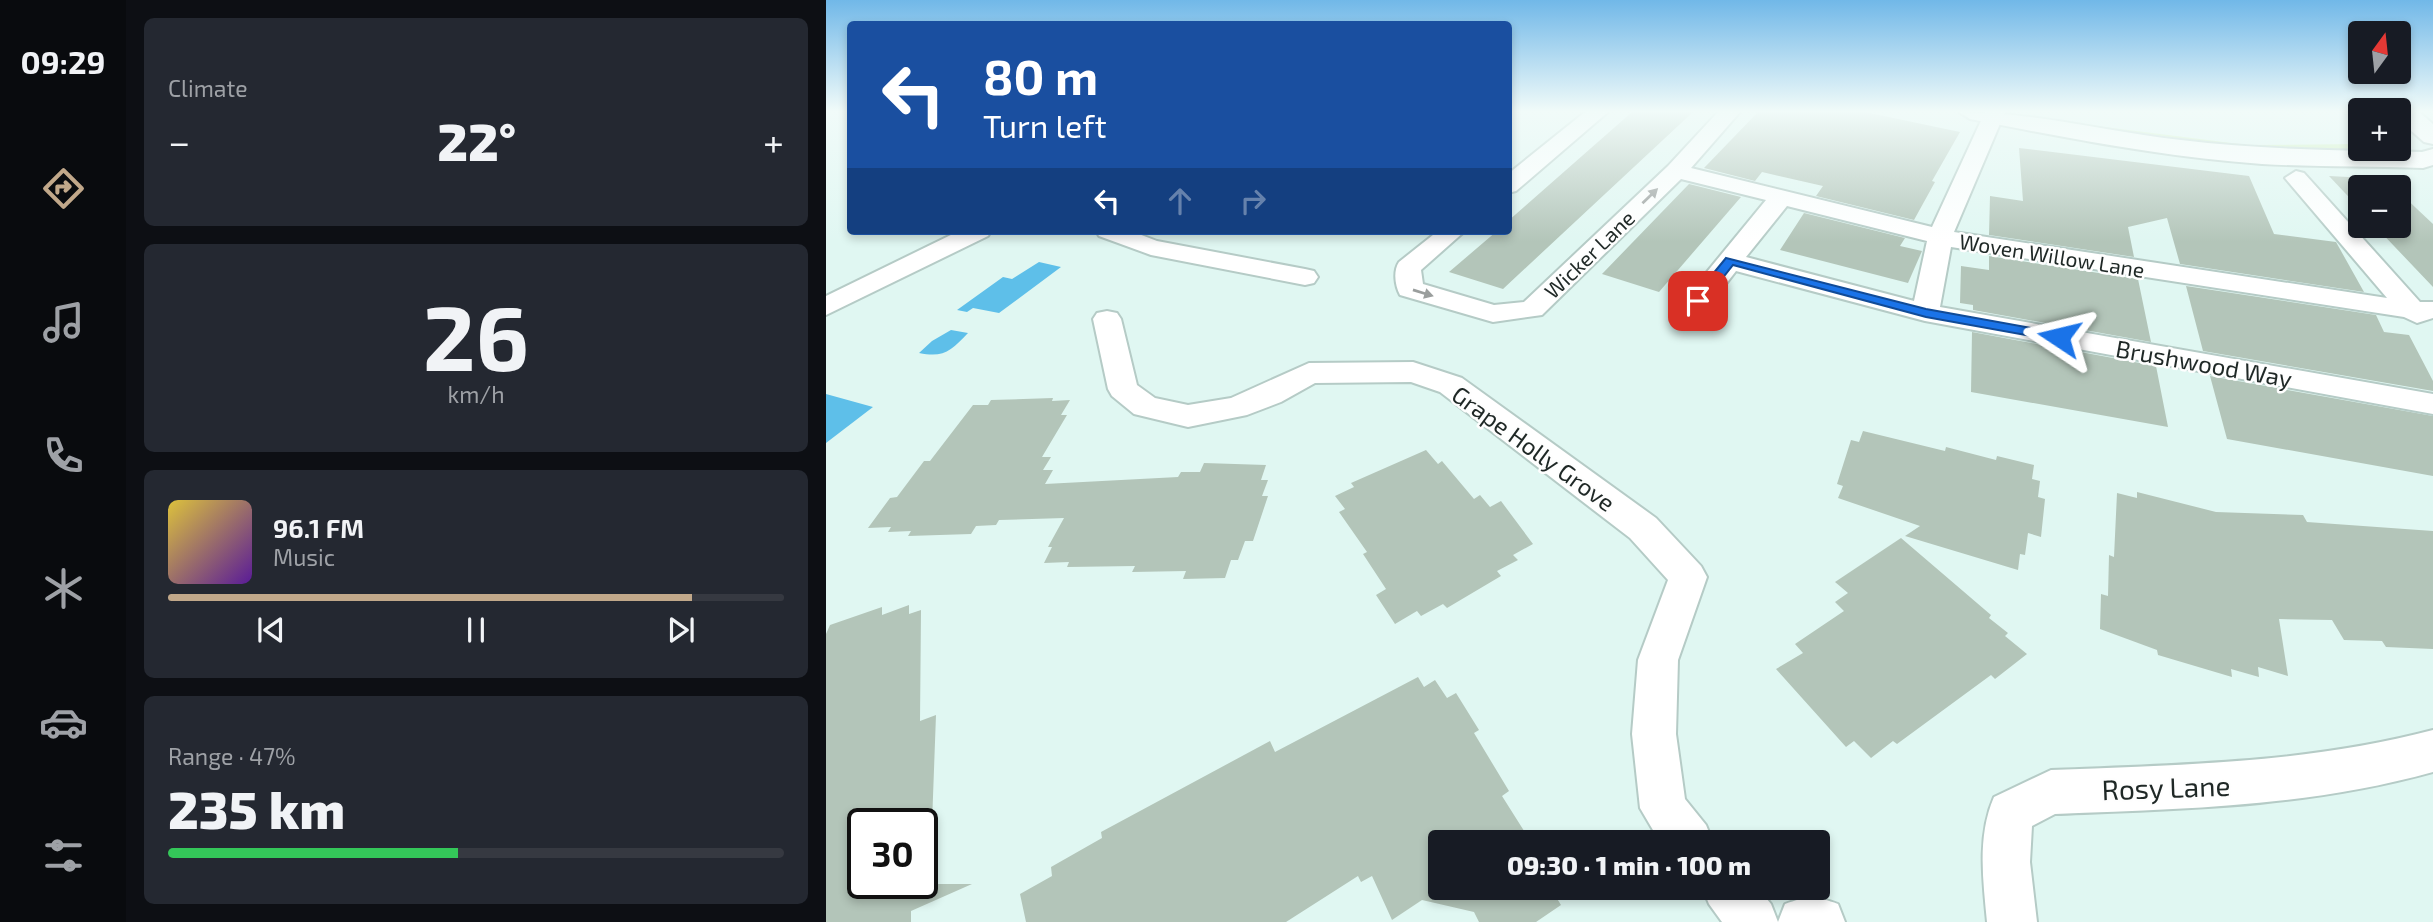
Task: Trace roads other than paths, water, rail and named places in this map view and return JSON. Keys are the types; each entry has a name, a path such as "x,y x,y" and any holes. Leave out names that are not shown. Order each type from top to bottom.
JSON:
{"street":[{"path":"1512,183 1546,155"},
{"name":"Wicker Lane","path":"1448,235 1408,268 1410,289 1493,314 1532,309 1691,155"},
{"path":"1926,313 1940,236 1971,155"},
{"path":"2251,155 2292,155"},
{"name":"Woven Willow Lane","path":"1676,171 1940,236 2423,310"},
{"path":"2296,178 2423,310 2433,334"},
{"path":"1698,301 1782,198"},
{"path":"827,305 971,235"},
{"path":"1119,235 1151,247 1305,277"},
{"name":"Brushwood Way","path":"1730,261 1926,313 2433,404"},
{"name":"Grape Holly Grove","path":"1107,318 1123,388 1145,407 1188,416 1236,408 1270,395 1309,373 1413,372 1451,385 1643,528 1688,577 1658,660 1654,734 1663,808 1680,830"},
{"name":"Rosy Lane","path":"2012,922 2006,862 2010,813 2051,792 2236,785 2370,768 2433,751"},
{"path":"1736,900 1753,922"},
{"path":"1802,922 1820,922"}],"water":[{"path":"1039,262 1061,267 999,313 973,308 967,312 957,310 1003,277 1012,279"},
{"path":"951,330 968,333 946,352 935,355 919,353 932,341"},
{"path":"826,394 873,407 826,443"}]}
